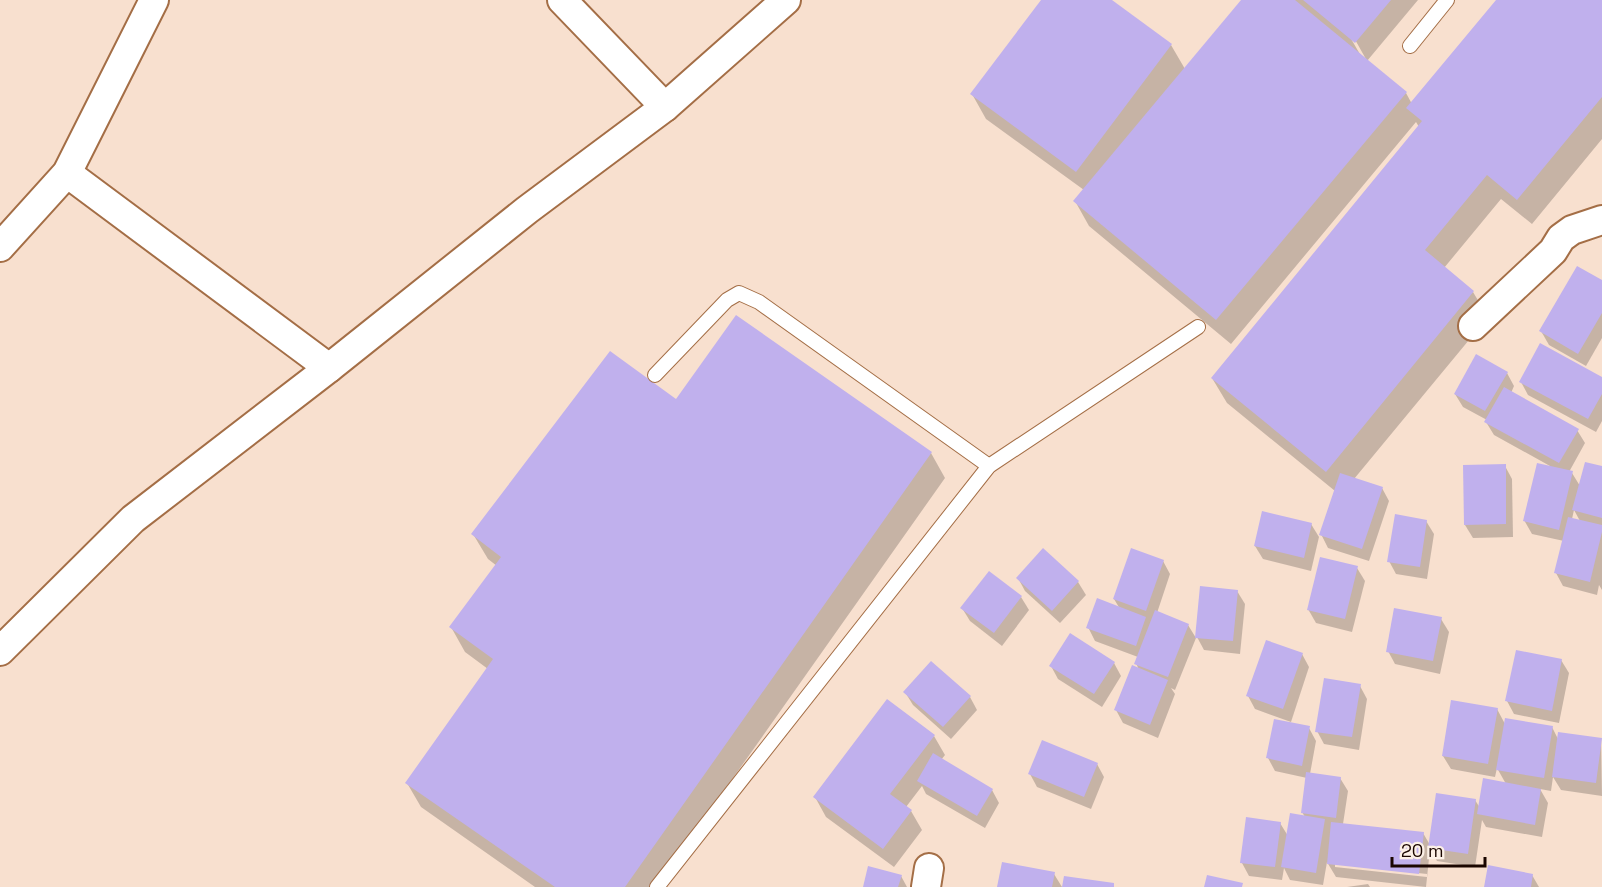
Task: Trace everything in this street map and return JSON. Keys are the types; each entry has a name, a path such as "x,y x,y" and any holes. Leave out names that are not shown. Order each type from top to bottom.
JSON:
{"street":[{"path":"0,247 67,173 154,0"},
{"path":"562,0 665,107"},
{"path":"0,651 134,519 329,368 527,210 665,107 786,0"},
{"path":"67,173 329,368"},
{"path":"1473,326 1553,251 1561,238 1572,230 1602,220"}],"lane":[{"path":"1410,46 1447,0"},
{"path":"655,375 727,300 739,293 759,302 989,466"},
{"path":"657,887 989,466 1198,327"}],"building":[{"path":"1041,0 1112,0 1172,44 1076,172 970,94"},
{"path":"1241,0 1295,0 1407,92 1216,320 1073,201"},
{"path":"1303,0 1391,0 1355,43"},
{"path":"1496,0 1602,0 1602,97 1517,200 1487,175 1425,250 1474,291 1326,472 1211,378 1422,121 1406,108"},
{"path":"1577,266 1602,280 1602,313 1578,354 1539,331"},
{"path":"736,315 932,452 625,887 555,887 405,783 493,659 449,627 501,557 471,534 610,351 676,399"},
{"path":"1540,343 1602,377 1602,394 1588,419 1519,382"},
{"path":"1476,354 1508,372 1485,411 1454,394"},
{"path":"1504,387 1579,429 1559,463 1484,422"},
{"path":"1585,462 1602,466 1602,518 1572,510"},
{"path":"1537,463 1573,471 1559,530 1523,521"},
{"path":"1506,464 1506,524 1464,525 1463,465"},
{"path":"1340,473 1383,487 1362,549 1319,535"},
{"path":"1262,511 1312,523 1304,558 1254,546"},
{"path":"1395,514 1427,520 1420,567 1387,562"},
{"path":"1568,517 1602,525 1590,582 1554,573"},
{"path":"1043,548 1079,581 1052,611 1016,578"},
{"path":"1131,548 1164,560 1146,611 1113,599"},
{"path":"1320,557 1358,566 1345,619 1307,610"},
{"path":"989,571 1022,596 994,633 960,608"},
{"path":"1200,586 1238,590 1233,641 1195,638"},
{"path":"1097,598 1146,617 1136,646 1086,628"},
{"path":"1394,608 1442,617 1433,661 1386,652"},
{"path":"1155,610 1189,624 1168,677 1134,664"},
{"path":"1070,633 1115,662 1094,694 1049,666"},
{"path":"1266,640 1303,653 1283,709 1246,696"},
{"path":"1516,650 1562,659 1552,711 1505,701"},
{"path":"931,661 971,696 943,727 903,692"},
{"path":"1132,665 1168,680 1150,725 1114,710"},
{"path":"1324,678 1361,684 1352,737 1315,732"},
{"path":"887,699 935,735 890,794 912,810 883,849 813,797"},
{"path":"1451,700 1498,708 1488,764 1442,756"},
{"path":"1505,718 1553,726 1544,778 1496,770"},
{"path":"1274,719 1310,726 1302,766 1266,758"},
{"path":"1558,732 1602,738 1596,783 1552,777"},
{"path":"1042,740 1098,763 1084,797 1028,774"},
{"path":"933,753 993,789 977,816 917,781"},
{"path":"1306,772 1341,777 1336,818 1301,813"},
{"path":"1483,778 1541,789 1535,825 1477,814"},
{"path":"1436,793 1476,799 1468,854 1428,848"},
{"path":"1290,813 1325,819 1316,873 1281,867"},
{"path":"1246,817 1281,822 1275,867 1240,863"},
{"path":"1331,822 1424,832 1419,874 1327,864"},
{"path":"1002,862 1055,872 1052,887 997,887"},
{"path":"1488,865 1533,874 1531,887 1484,887"},
{"path":"868,866 902,875 898,887 863,887"},
{"path":"1207,875 1243,883 1242,887 1204,887"},
{"path":"1064,876 1114,883 1114,887 1062,887"}]}
